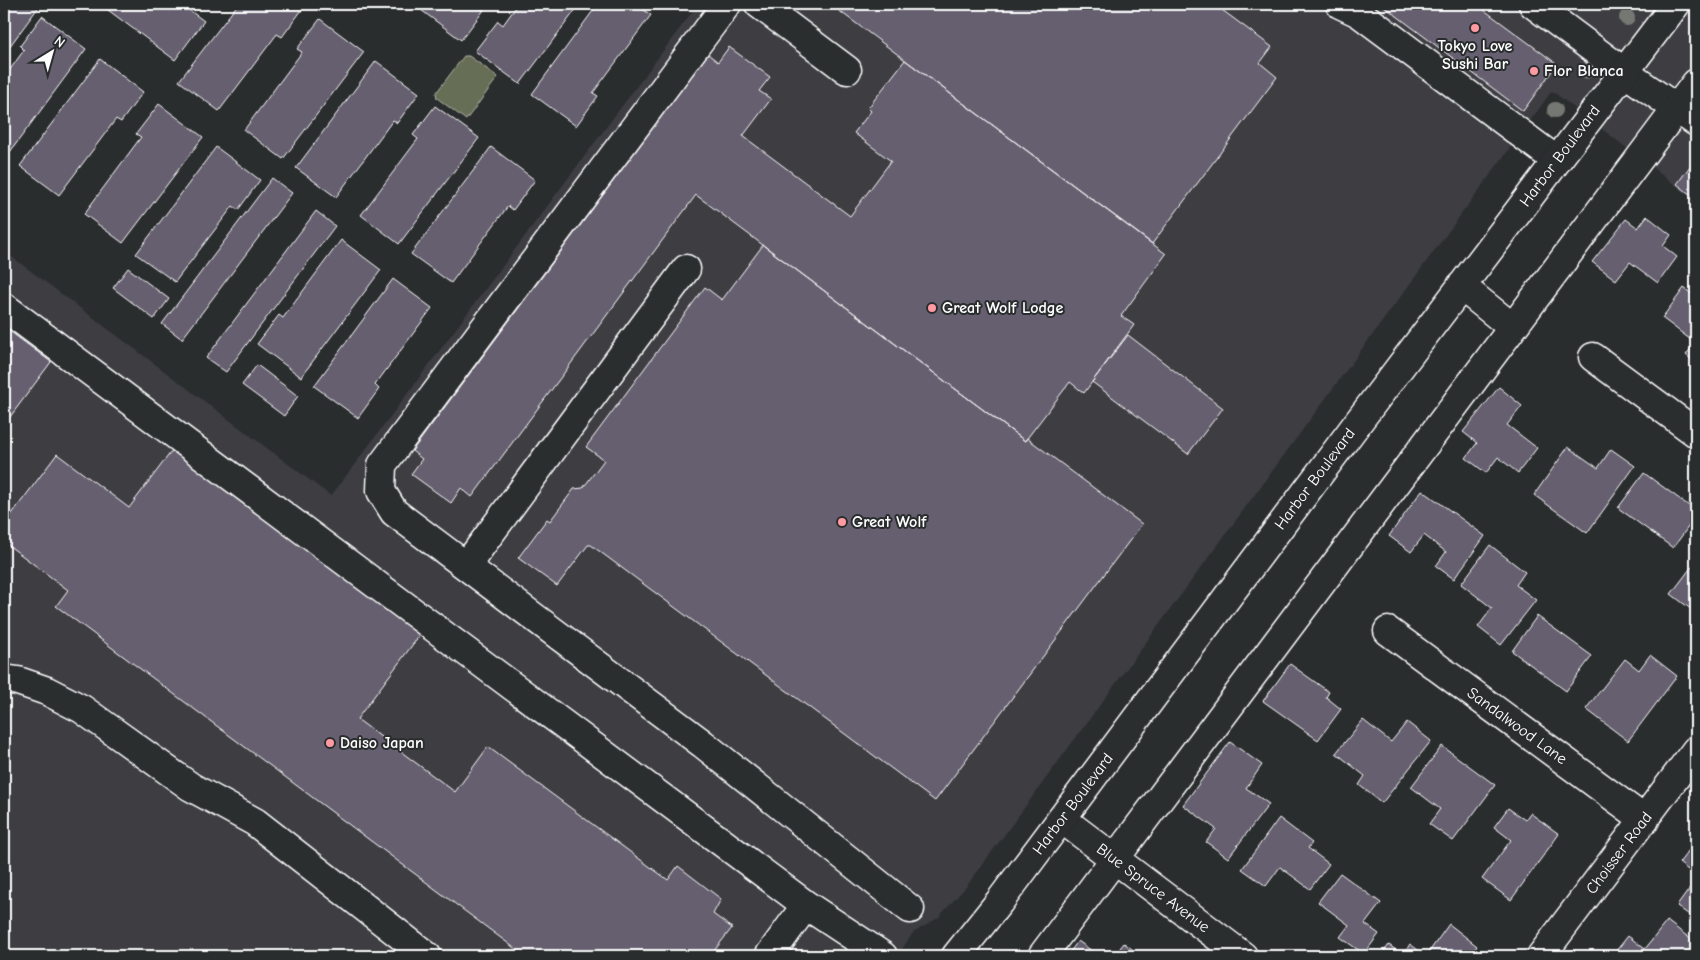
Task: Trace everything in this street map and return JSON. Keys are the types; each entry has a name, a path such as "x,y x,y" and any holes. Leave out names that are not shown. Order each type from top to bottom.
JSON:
{"main road":[{"path":"727,4 382,465 381,491 394,512 702,744 910,909"},
{"path":"759,4 847,70"},
{"path":"1340,4 1359,13 1556,160"},
{"path":"1534,4 1624,72 1687,115"},
{"name":"Harbor Boulevard","path":"956,956 1000,901 1556,160 1676,4"},
{"path":"1042,956 1512,327 1687,115 1696,83"},
{"path":"466,566 686,269"},
{"path":"1462,286 1512,327"},
{"path":"4,307 806,905 883,956"},
{"path":"1593,357 1696,433"},
{"name":"Sandalwood Lane","path":"1388,631 1645,820"},
{"path":"4,679 18,681 47,692 82,709 191,787 255,822 427,956"},
{"name":"Choisser Road","path":"1541,956 1696,750"},
{"name":"Blue Spruce Avenue","path":"1062,819 1243,956"},
{"path":"769,956 806,905"}],"shaded area":[{"name":"Great Wolf Lodge","path":"698,4 1696,4 1696,201 1552,91 966,887 938,918 913,933 902,949 893,956 4,956 4,251 331,496"}],"green space":[{"path":"464,56 469,56 498,77 466,120 437,98 436,93"}],"building":[{"path":"11,4 40,5 4,54 4,14"},
{"path":"100,4 181,4 204,21 175,60"},
{"path":"238,4 299,4 304,7 282,37 277,34 219,111 179,81"},
{"path":"420,4 480,4 478,6 484,10 461,40 417,7"},
{"path":"518,4 580,4 520,84 475,51 498,21 503,25"},
{"path":"598,4 635,4 651,15 593,93 598,96 576,126 532,94"},
{"path":"830,4 1214,4 1272,47 1260,63 1277,77 1152,244"},
{"path":"1381,4 1476,4 1557,64 1523,111"},
{"path":"42,16 86,49 7,156 4,153 4,78 24,50 20,46"},
{"path":"320,19 364,52 283,159 244,130 302,52 297,49"},
{"path":"729,47 770,77 759,91 771,99 743,136 850,216 891,161 854,133 871,111 868,108 905,60 1166,254 1121,316 1134,325 1084,393 1070,382 1025,441 696,195 472,497 461,488 451,503 411,474 422,459 412,451 708,54 718,62"},
{"path":"100,59 143,92 121,122 116,119 59,195 20,166"},
{"path":"376,61 419,93 397,123 393,120 336,197 296,168"},
{"path":"159,104 203,137 123,243 84,214 141,137 136,134"},
{"path":"435,106 479,138 399,244 361,215 418,139 413,135"},
{"path":"216,147 260,180 238,210 233,206 175,282 136,254"},
{"path":"491,147 535,180 513,210 508,206 451,283 411,254"},
{"path":"1696,158 1696,199 1677,184"},
{"path":"272,178 292,193 182,339 162,324"},
{"path":"316,211 335,226 226,372 206,358"},
{"path":"1647,216 1671,235 1663,246 1677,257 1658,283 1630,262 1616,280 1592,262 1626,219 1638,228"},
{"path":"341,240 381,270 301,377 257,344 279,315 283,318"},
{"name":"Great Wolf","path":"763,245 1025,441 1027,438 1142,524 935,801 591,545 588,545 557,586 518,558 547,519 550,521 574,489 583,488 604,460 586,447 705,287 722,300"},
{"path":"128,268 169,299 154,319 113,288"},
{"path":"393,279 432,308 375,385 379,389 358,418 314,386"},
{"path":"1684,288 1696,297 1696,363 1686,355 1695,343 1662,318"},
{"path":"4,327 51,362 4,425"},
{"path":"1128,335 1223,408 1188,454 1092,382"},
{"path":"257,365 298,396 284,416 242,385"},
{"path":"1499,387 1522,406 1507,425 1537,448 1518,473 1498,457 1486,473 1466,458 1477,443 1463,432"},
{"path":"1568,447 1598,468 1611,449 1635,466 1587,533 1534,495"},
{"path":"174,448 422,632 357,719 455,792 488,747 668,880 678,866 721,899 713,914 732,928 710,956 525,956 56,606 68,590 4,542 4,522 57,454 129,508"},
{"path":"1644,473 1696,511 1696,516 1673,548 1618,508"},
{"path":"1422,490 1485,536 1454,579 1436,566 1446,552 1424,535 1411,552 1389,536"},
{"path":"1490,545 1525,572 1516,585 1536,600 1501,645 1478,627 1492,608 1461,584"},
{"path":"1696,561 1696,613 1671,594"},
{"path":"1537,616 1592,656 1566,691 1512,651"},
{"path":"1650,655 1677,676 1628,741 1586,709 1625,659 1639,670"},
{"path":"1290,664 1329,692 1326,697 1341,709 1318,740 1263,701"},
{"path":"1363,720 1391,742 1407,722 1431,741 1382,803 1359,785 1365,776 1336,753"},
{"path":"1230,742 1262,765 1246,788 1269,804 1228,858 1206,842 1216,829 1183,805"},
{"path":"1442,746 1495,785 1453,841 1429,824 1440,809 1411,787"},
{"path":"1508,808 1525,820 1530,813 1559,834 1511,900 1482,879 1511,840 1494,827"},
{"path":"1279,818 1312,843 1308,848 1329,864 1310,889 1280,867 1266,886 1242,869"},
{"path":"1696,841 1696,876 1679,863"},
{"path":"1340,873 1381,903 1365,924 1379,934 1364,954 1340,937 1349,925 1318,902"},
{"path":"1696,880 1696,920 1677,906"},
{"path":"1667,921 1696,943 1696,956 1612,956 1628,936 1645,949"},
{"path":"1449,924 1477,946 1470,956 1426,956"},
{"path":"1078,941 1099,956 1067,956"},
{"path":"1124,943 1141,956 1114,956"},
{"path":"1410,944 1426,956 1380,956 1389,945 1403,955"}],"place":[{"name":"Tokyo Love Sushi Bar","path":"1475,28"},
{"name":"Flor Blanca","path":"1534,71"},
{"name":"Great Wolf Lodge","path":"932,308"},
{"name":"Great Wolf","path":"842,522"},
{"name":"Daiso Japan","path":"330,743"}]}
